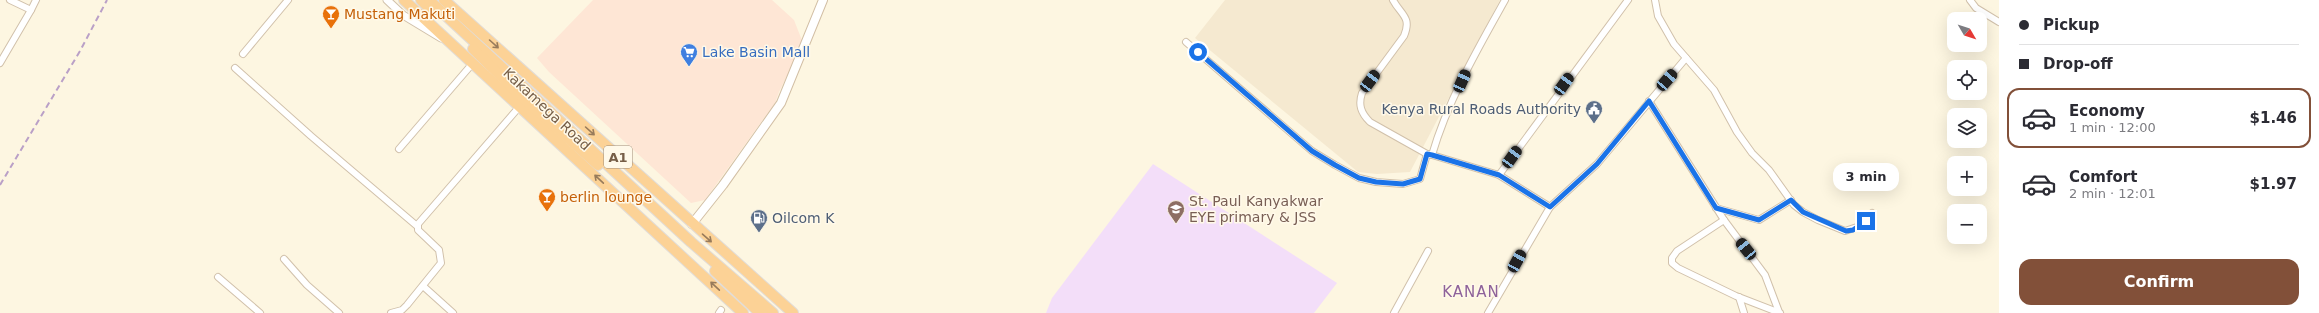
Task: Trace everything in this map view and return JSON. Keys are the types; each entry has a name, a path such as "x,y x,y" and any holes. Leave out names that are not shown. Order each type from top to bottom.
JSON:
{"highway":[{"name":"A1","path":"404,0 743,313"},
{"name":"Kakamega Road","path":"420,0 527,102 760,313"},
{"name":"Kakamega Road","path":"429,0 691,242 773,313"},
{"name":"A1","path":"444,0 793,313"}],"main road":[{"path":"692,224 723,185 781,103 815,24 823,0"}],"street":[{"path":"10,0 31,10"},
{"path":"0,63 3,53 36,0"},
{"path":"243,54 288,0"},
{"path":"387,0 403,15 456,48"},
{"path":"452,0 474,27"},
{"path":"1393,0 1406,18 1407,30 1362,92 1360,101 1361,110 1370,122 1430,155 1499,175 1550,207"},
{"path":"1186,42 1312,151 1359,178 1376,182 1403,184 1420,179 1467,68 1505,0"},
{"path":"1499,175 1628,0"},
{"path":"1655,0 1660,22 1686,58 1714,90 1737,132 1752,153 1769,170 1791,200 1803,212 1846,231 1853,230 1860,226 1872,213"},
{"path":"1970,0 1976,8 1999,22"},
{"path":"1488,313 1550,207 1597,164 1686,58"},
{"path":"399,149 473,63"},
{"path":"235,68 311,136 417,226 419,232 439,250 442,258 441,263 402,311 391,313"},
{"path":"1649,101 1716,208 1765,275 1780,313"},
{"path":"417,226 520,106"},
{"path":"1716,208 1759,220 1791,200"},
{"path":"1724,220 1677,251 1672,258 1672,263 1678,268 1739,297 1780,313"},
{"path":"1394,313 1428,251"},
{"path":"284,259 307,285 339,313"},
{"path":"218,277 260,313"},
{"path":"423,286 453,313"},
{"path":"1739,297 1744,313"}],"shaded area":[{"path":"593,0 772,0 794,20 803,43 775,103 705,200 691,203 549,72 537,58"},
{"path":"1225,0 1500,0 1410,172 1377,174 1358,172 1195,38"},
{"name":"St. Paul Kanyakwar EYE primary & JSS","path":"1153,164 1337,283 1314,313 1046,313 1052,298"}],"railway":[{"path":"0,185 80,51 107,0"}],"place":[{"name":"Mustang Makuti","path":"331,29"},
{"name":"Lake Basin Mall","path":"689,67"},
{"name":"Kenya Rural Roads Authority","path":"1594,124"},
{"name":"berlin lounge","path":"547,212"},
{"name":"St. Paul Kanyakwar EYE primary & JSS","path":"1176,224"},
{"name":"Oilcom K","path":"759,233"}],"district":[{"name":"KANAN","path":"1471,292"}],"route":[{"path":"1198,52 1312,151 1359,178 1376,182 1403,184 1420,179 1427,154 1499,175 1550,207 1558,198 1597,164 1649,101 1716,208 1759,220 1791,200 1794,205 1803,212 1831,226 1848,232 1866,221"}]}
